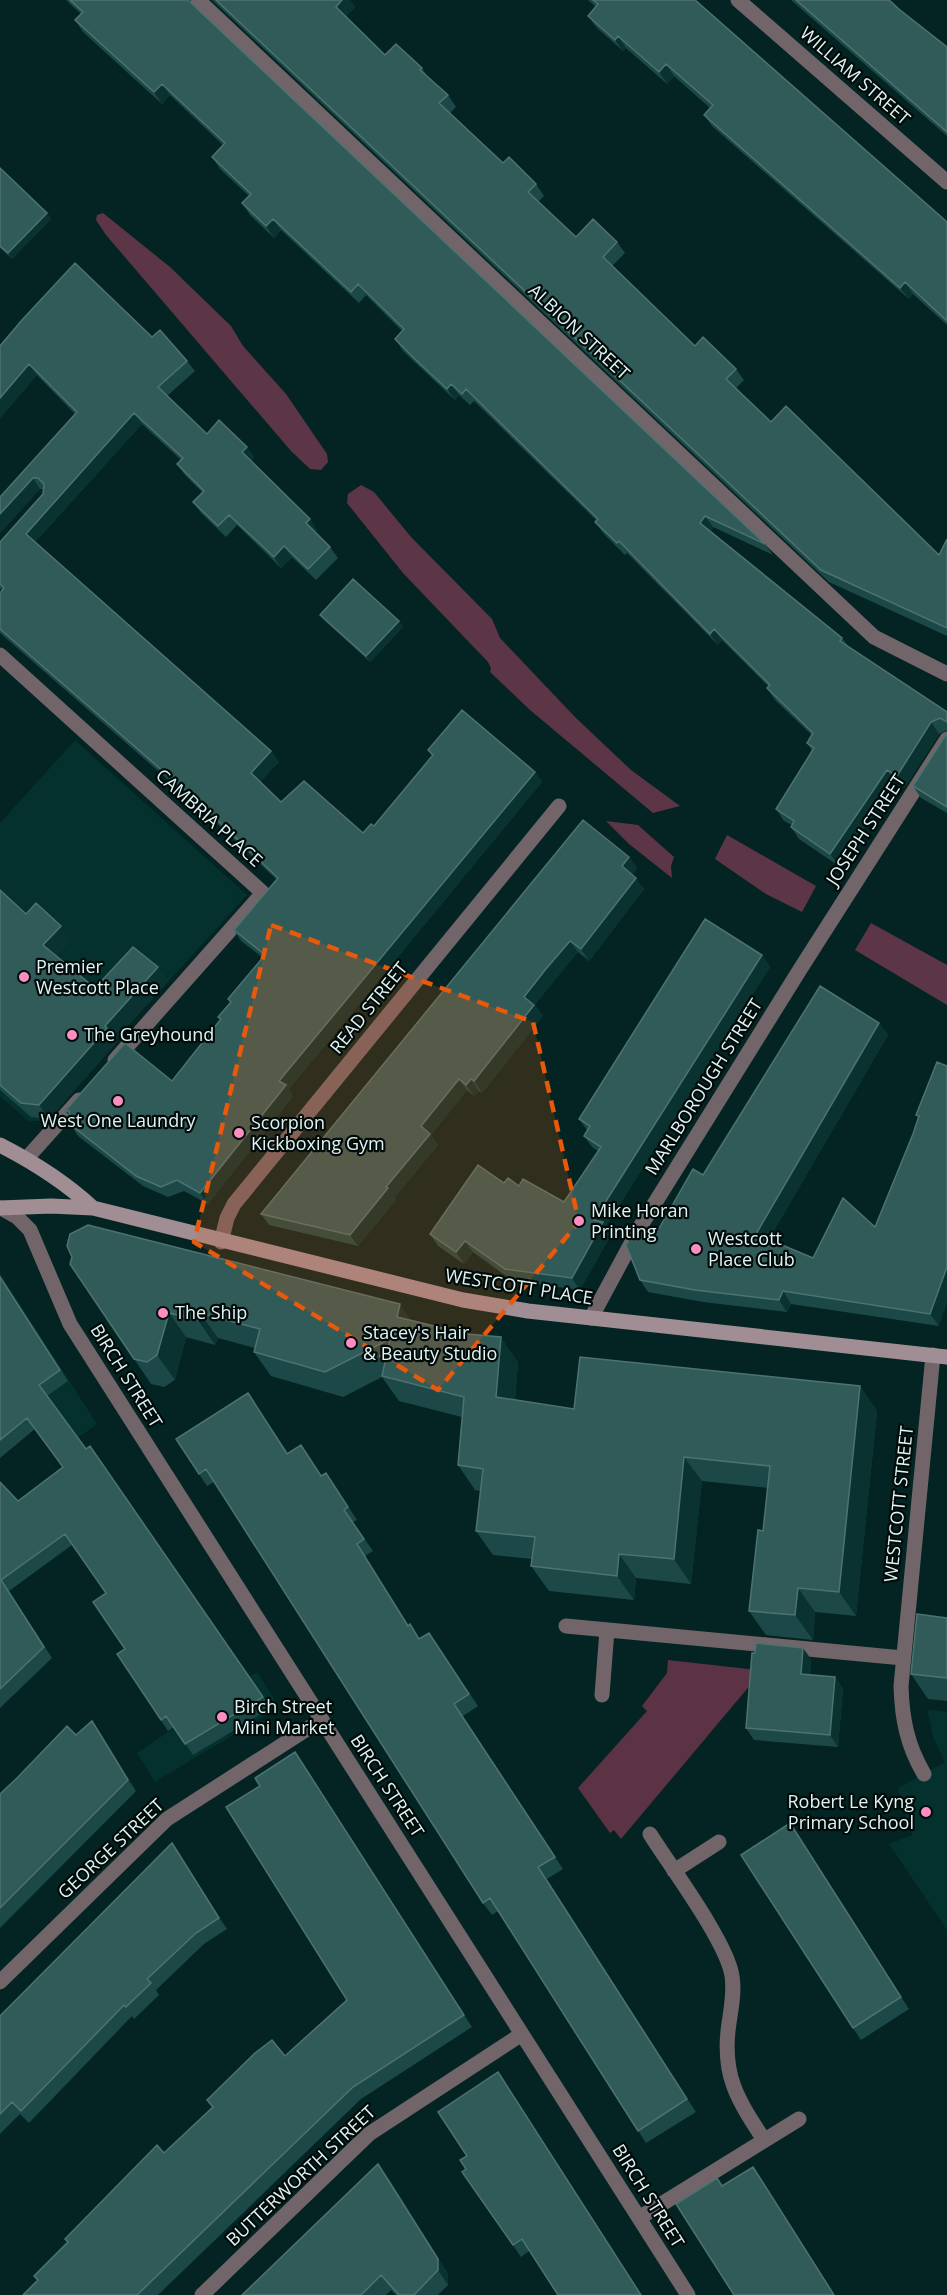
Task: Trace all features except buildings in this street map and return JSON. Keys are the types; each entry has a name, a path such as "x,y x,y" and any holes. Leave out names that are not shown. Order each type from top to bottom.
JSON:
{"main road":[{"name":"WESTCOTT PLACE","path":"0,1145 27,1158 67,1184 93,1208"},
{"name":"WESTCOTT PLACE","path":"1,1208 51,1206 93,1208 221,1242 463,1300 591,1318 940,1356"}],"street":[{"name":"ALBION STREET","path":"198,0 874,637 947,674"},
{"name":"WILLIAM STREET","path":"738,0 947,182"},
{"name":"CAMBRIA PLACE","path":"0,655 263,893 106,1070"},
{"name":"JOSEPH STREET","path":"818,942 947,739"},
{"name":"READ STREET","path":"221,1242 227,1218 234,1204 560,806"},
{"name":"MARLBOROUGH STREET","path":"591,1318 640,1227 818,942"},
{"path":"27,1158 91,1087"},
{"name":"BIRCH STREET","path":"1,1208 17,1217 30,1230 56,1297 70,1324 688,2295"},
{"name":"WESTCOTT STREET","path":"924,1774 907,1742 902,1714 903,1658 940,1356"},
{"path":"566,1626 903,1658"},
{"path":"602,1695 607,1630"},
{"name":"GEORGE STREET","path":"0,1982 167,1819 321,1720"},
{"path":"650,1834 729,1965 733,1992 727,2067 732,2088 764,2140"},
{"path":"674,1872 719,1842"},
{"name":"BUTTERWORTH STREET","path":"202,2295 369,2134 522,2034"},
{"path":"639,2218 799,2119"}],"highlighted area":[{"path":"271,925 533,1022 579,1222 438,1390 194,1242"}],"shaded area":[{"path":"103,213 170,267 231,326 243,346 286,394 327,454 328,462 321,470 310,469 291,451 106,235 96,220 97,215"},
{"path":"361,485 374,492 411,537 492,619 500,638 576,718 631,770 680,806 653,813 530,710 490,672 488,662 403,573 347,503 348,494"},
{"path":"75,740 247,895 42,1121 28,1121 0,1096 0,823"},
{"path":"606,821 638,825 674,857 671,866 672,878 629,844"},
{"path":"727,835 816,886 802,912 766,894 715,859"},
{"path":"871,923 947,965 947,1005 855,950"},
{"path":"0,1273 97,1424 78,1438 0,1342"},
{"path":"668,1660 757,1670 757,1677 621,1839 614,1830 610,1833 578,1788 647,1711 642,1706 667,1673"},
{"path":"257,1672 277,1703 274,1710 155,1782 137,1753"},
{"name":"Robert Le Kyng Primary School","path":"927,1709 947,1712 947,1930 889,1844 912,1835 898,1788 945,1762 933,1737"}],"place":[{"name":"Premier Westcott Place","path":"24,977"},
{"name":"The Greyhound","path":"72,1035"},
{"name":"West One Laundry","path":"118,1101"},
{"name":"Scorpion Kickboxing Gym","path":"239,1133"},
{"name":"Mike Horan Printing","path":"579,1221"},
{"name":"Westcott Place Club","path":"696,1249"},
{"name":"The Ship","path":"163,1313"},
{"name":"Stacey's Hair & Beauty Studio","path":"351,1343"},
{"name":"Birch Street Mini Market","path":"222,1717"},
{"name":"Robert Le Kyng Primary School","path":"926,1812"}]}
